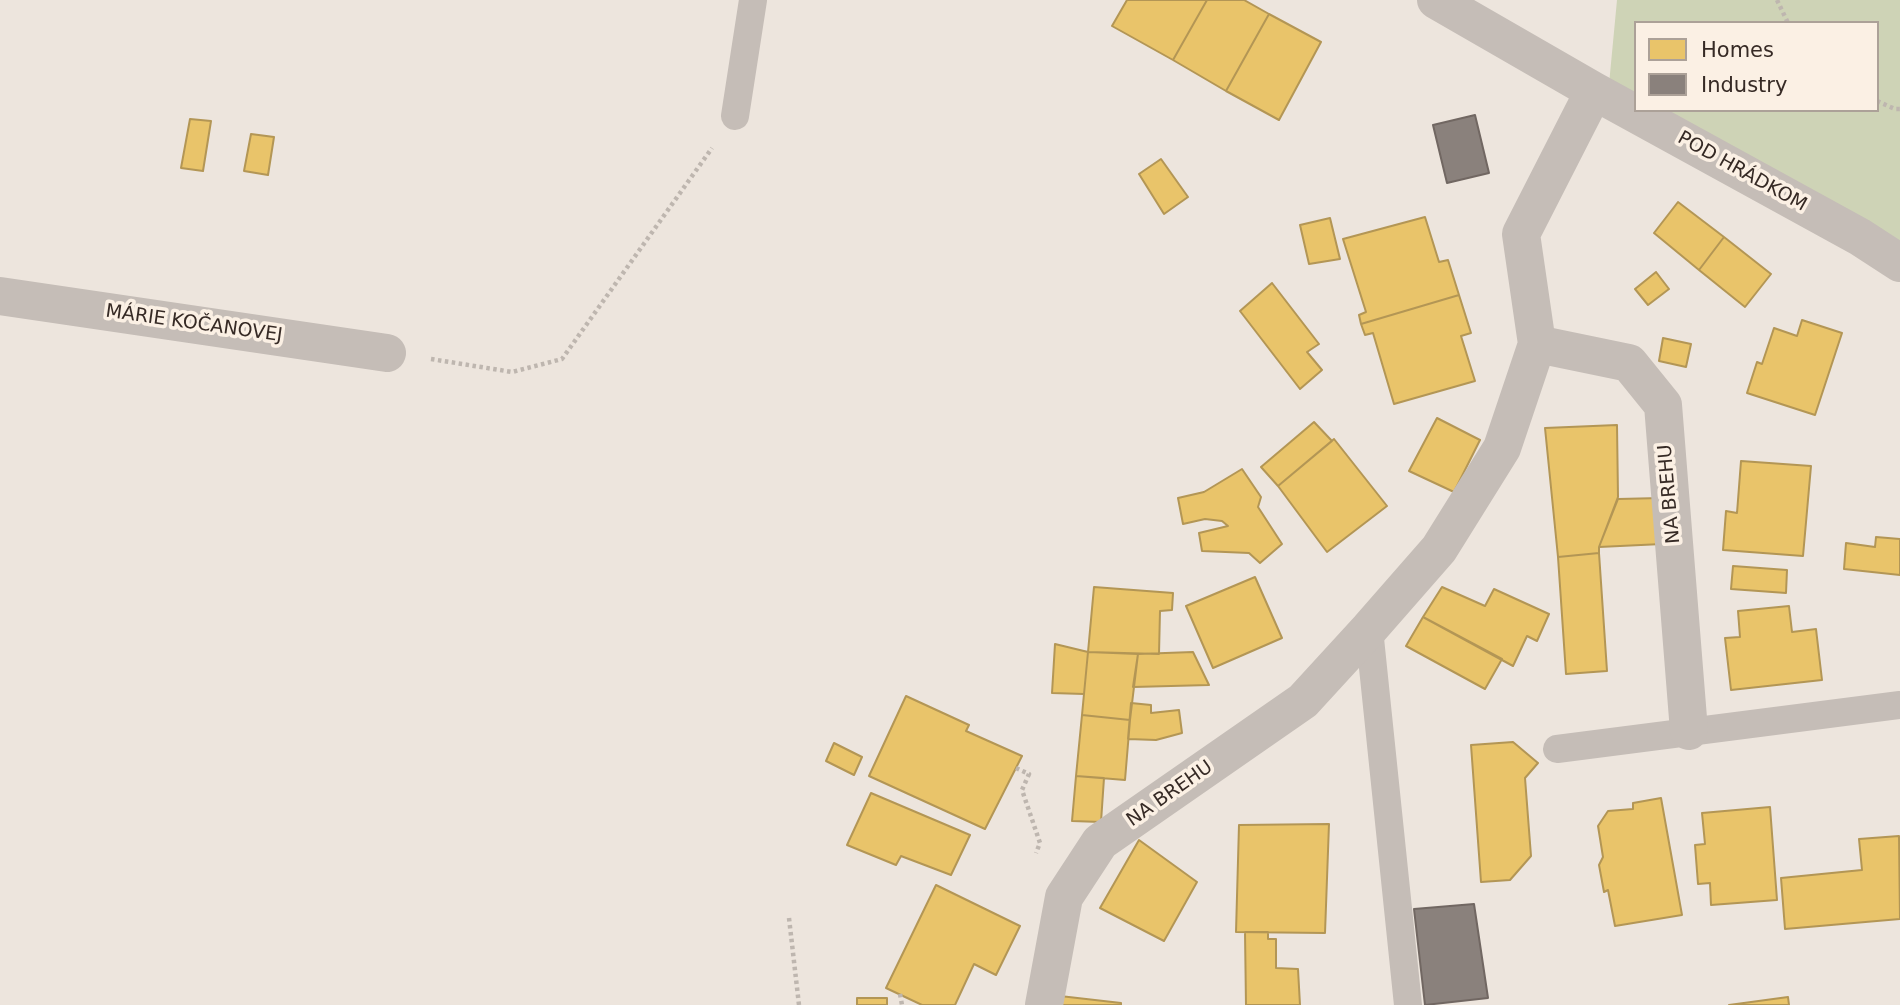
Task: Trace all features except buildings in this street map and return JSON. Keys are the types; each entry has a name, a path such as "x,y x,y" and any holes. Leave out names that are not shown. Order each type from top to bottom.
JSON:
{"street":[{"name":"POD HRÁDKOM","path":"1436,0 1594,91 1860,237 1900,263"},
{"name":"NA BREHU","path":"1044,1005 1064,897 1100,842 1303,701 1439,549 1502,448 1537,344 1521,234 1594,91"},
{"name":"MÁRIE KOČANOVEJ","path":"0,296 387,353"},
{"name":"NA BREHU","path":"1537,344 1629,363 1663,405 1689,731"}],"lane":[{"path":"735,116 753,0"},
{"path":"1369,629 1408,1005"},
{"path":"1557,749 1900,705"}],"path":[{"path":"1777,0 1787,21"},
{"path":"1879,102 1900,109"},
{"path":"387,353 512,372 562,359 735,116"},
{"path":"1016,768 1029,774 1021,790 1040,843 1035,855"},
{"path":"789,918 799,1005"},
{"path":"900,994 902,1005"}],"green space":[{"path":"1617,0 1900,0 1900,277 1635,112 1879,112 1879,21 1634,21 1634,111 1608,95"}]}
